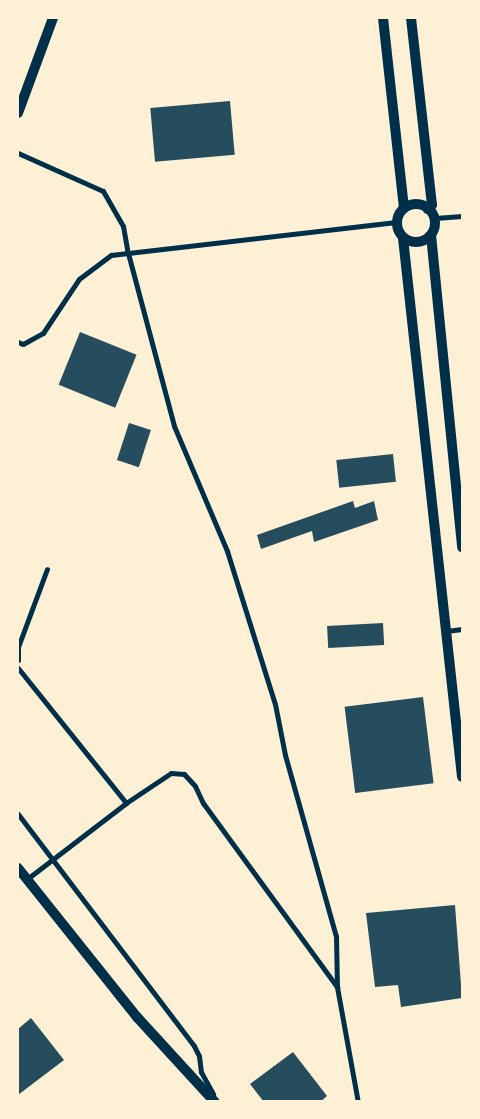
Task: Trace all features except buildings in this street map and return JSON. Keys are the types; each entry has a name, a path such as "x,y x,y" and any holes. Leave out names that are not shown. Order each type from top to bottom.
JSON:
{"main road":[{"path":"18,113 53,18"},
{"path":"383,18 404,208 396,222 399,233 403,238 462,776"},
{"path":"411,18 432,205 428,209"},
{"path":"403,238 418,243 425,241 434,230 434,218 428,209 414,204 404,208"},
{"path":"431,235 462,547"},
{"path":"18,868 137,1016 216,1102"}],"street":[{"path":"18,153 103,191 123,226 128,254 174,426 227,550 275,704 285,755 336,936 337,987 358,1102"},
{"path":"434,218 462,216"},
{"path":"18,342 23,344 43,333 79,279 111,255 396,222"},
{"path":"18,660 18,647 48,569"},
{"path":"446,631 462,628"},
{"path":"18,668 126,803"},
{"path":"26,879 126,803 171,773 184,774 195,786 203,803 337,987"},
{"path":"18,814 51,860 194,1046 199,1056 201,1072 216,1102"}]}
